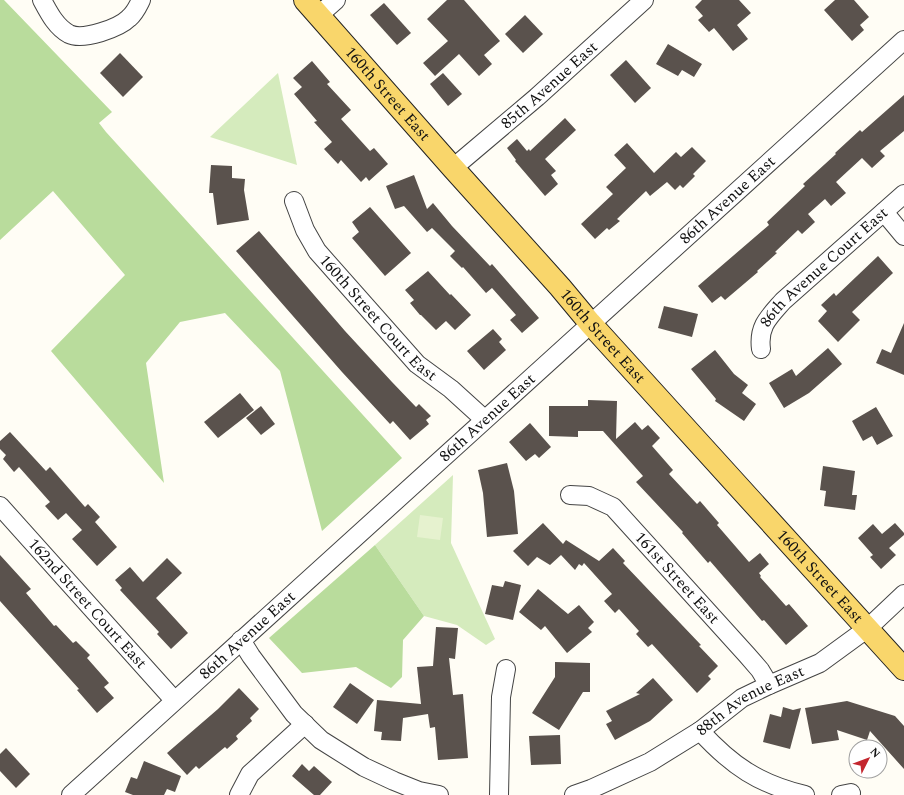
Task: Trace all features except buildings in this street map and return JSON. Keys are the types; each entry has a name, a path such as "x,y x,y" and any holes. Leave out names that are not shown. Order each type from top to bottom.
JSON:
{"main road":[{"name":"160th Street East","path":"312,8 560,287 590,323 904,669"}],"street":[{"path":"42,0 49,14 60,27 70,34 78,36 89,36 122,24 130,18 142,0"},
{"path":"312,8 336,0"},
{"name":"85th Avenue East","path":"453,168 537,97 644,0"},
{"name":"86th Avenue East","path":"71,795 484,419 904,40"},
{"name":"86th Avenue Court East","path":"761,349 759,337 766,320 770,315 783,301 904,194"},
{"name":"160th Street Court East","path":"294,201 305,230 322,257 417,364 451,389 484,419"},
{"path":"884,212 904,236"},
{"name":"161st Street East","path":"570,495 589,496 613,507 747,654 760,670 769,685"},
{"name":"162nd Street Court East","path":"0,506 174,700"},
{"name":"88th Avenue East","path":"592,792 650,762 700,731 742,698 820,663 868,628 904,594"},
{"path":"241,640 251,656 290,708 321,740 364,767 419,793 439,795"},
{"path":"499,795 501,698 506,669"},
{"path":"239,795 250,774 305,724"},
{"path":"700,731 716,748 751,775 785,790 805,795"},
{"path":"574,795 592,792"}],"green space":[{"path":"0,0 4,0 112,112 99,123 106,132 402,458 322,531 280,371 225,313 180,322 146,363 164,483 51,351 125,275 53,191 0,240"},
{"path":"278,73 297,165 210,137"},
{"path":"453,475 451,543 495,639 486,645 457,625 424,616 375,545"},
{"path":"420,515 443,518 440,540 417,537"},
{"path":"375,545 424,616 403,640 402,677 391,688 356,667 302,673 269,638"}]}
